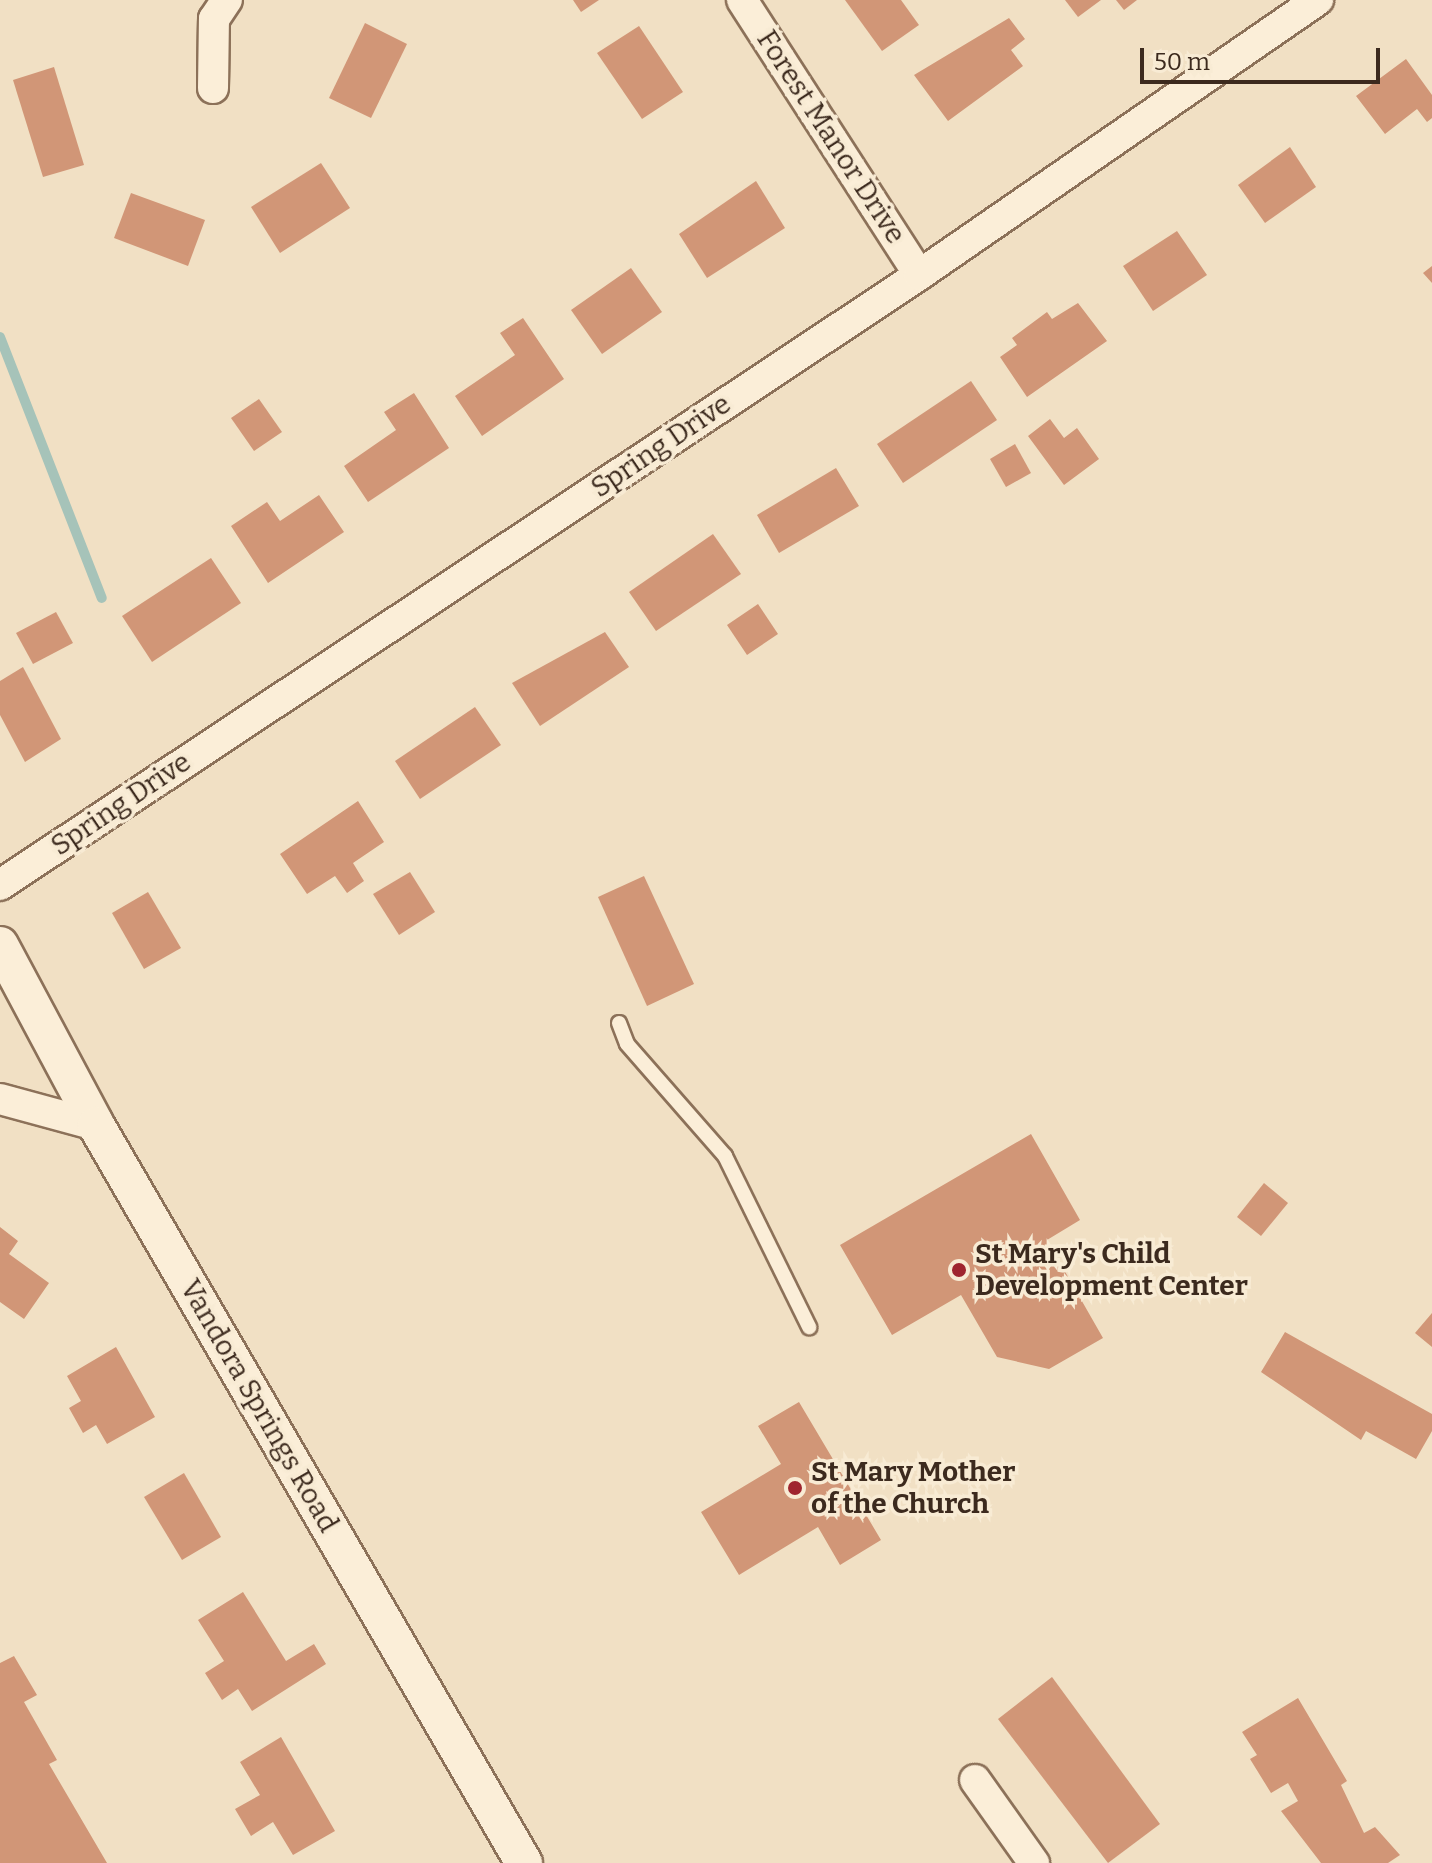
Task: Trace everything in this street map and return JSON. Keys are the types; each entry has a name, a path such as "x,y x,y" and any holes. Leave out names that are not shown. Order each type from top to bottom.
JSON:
{"street":[{"path":"213,88 214,19 227,0"},
{"name":"Forest Manor Drive","path":"742,0 919,275"},
{"name":"Spring Drive","path":"0,885 919,275 1318,0"},
{"name":"Vandora Springs Road","path":"0,945 96,1125 524,1863"},
{"path":"0,1099 96,1125"},
{"path":"975,1780 1034,1863"}],"lane":[{"path":"619,1023 636,1054 725,1156 809,1327"}],"building":[{"path":"573,0 599,0 581,12"},
{"path":"845,0 901,0 919,25 882,51"},
{"path":"1065,0 1101,0 1078,17"},
{"path":"1116,0 1137,0 1124,10"},
{"path":"1009,18 1025,39 1011,50 1023,66 948,121 914,75"},
{"path":"365,23 407,44 371,118 329,98"},
{"path":"639,26 683,92 642,119 597,53"},
{"path":"1406,59 1432,95 1432,118 1427,122 1417,109 1385,134 1356,96"},
{"path":"54,67 84,165 43,177 13,80"},
{"path":"1290,147 1316,187 1265,223 1238,185"},
{"path":"321,163 350,208 280,253 251,207"},
{"path":"756,181 785,228 707,278 679,234"},
{"path":"131,193 205,220 188,266 114,238"},
{"path":"1177,231 1207,275 1153,311 1123,266"},
{"path":"1432,266 1432,283 1423,273"},
{"path":"631,268 662,312 602,354 571,310"},
{"path":"1078,303 1107,341 1027,397 1000,357 1017,345 1012,338 1047,312 1052,319"},
{"path":"523,318 564,379 482,436 455,396 515,355 500,333"},
{"path":"971,381 997,420 903,483 877,444"},
{"path":"414,393 449,448 368,502 344,466 396,430 384,412"},
{"path":"259,399 282,432 254,451 231,418"},
{"path":"1050,419 1064,438 1077,428 1099,459 1064,485 1028,436"},
{"path":"1015,444 1031,473 1006,487 990,459"},
{"path":"836,468 859,506 779,553 757,515"},
{"path":"319,495 344,532 268,583 231,526 267,502 280,521"},
{"path":"713,534 741,574 656,631 629,592"},
{"path":"211,558 241,603 152,662 122,616"},
{"path":"758,604 778,634 747,655 727,625"},
{"path":"56,612 73,643 33,664 16,633"},
{"path":"605,632 629,667 540,726 512,683"},
{"path":"23,667 61,739 25,762 0,715 0,681"},
{"path":"475,707 501,745 420,799 395,761"},
{"path":"358,801 384,842 353,863 364,881 347,893 335,876 307,894 280,854"},
{"path":"410,872 435,912 399,935 373,894"},
{"path":"644,876 694,984 647,1006 598,897"},
{"path":"148,892 181,948 144,969 112,913"},
{"name":"St Mary's Child Development Center","path":"1031,1134 1080,1220 1047,1240 1103,1338 1049,1369 997,1357 961,1295 892,1335 840,1245"},
{"path":"1264,1183 1288,1203 1261,1236 1237,1217"},
{"path":"0,1227 18,1241 9,1254 49,1283 24,1319 0,1302"},
{"path":"1432,1313 1432,1347 1415,1333"},
{"path":"1285,1332 1432,1414 1432,1431 1416,1459 1366,1431 1361,1440 1261,1372"},
{"path":"116,1347 155,1417 107,1444 96,1425 83,1433 69,1408 81,1401 67,1376"},
{"name":"St Mary Mother of the Church","path":"799,1402 881,1540 840,1565 818,1527 739,1575 701,1512 781,1464 758,1426"},
{"path":"184,1473 221,1537 182,1560 144,1497"},
{"path":"243,1592 286,1661 314,1644 326,1664 252,1711 238,1689 222,1700 205,1673 224,1661 198,1620"},
{"path":"14,1656 37,1695 24,1702 57,1760 49,1764 107,1863 0,1863 0,1663"},
{"path":"1052,1677 1160,1824 1108,1863 998,1719"},
{"path":"1298,1698 1347,1781 1341,1785 1364,1833 1375,1827 1400,1855 1388,1863 1321,1863 1281,1811 1298,1801 1288,1783 1271,1793 1250,1759 1257,1755 1242,1732"},
{"path":"281,1737 335,1831 293,1855 273,1822 251,1836 235,1809 260,1795 240,1762"}],"waterway":[{"path":"0,337 102,598"}],"place":[{"name":"St Mary's Child Development Center","path":"959,1270"},
{"name":"St Mary Mother of the Church","path":"795,1488"}]}
